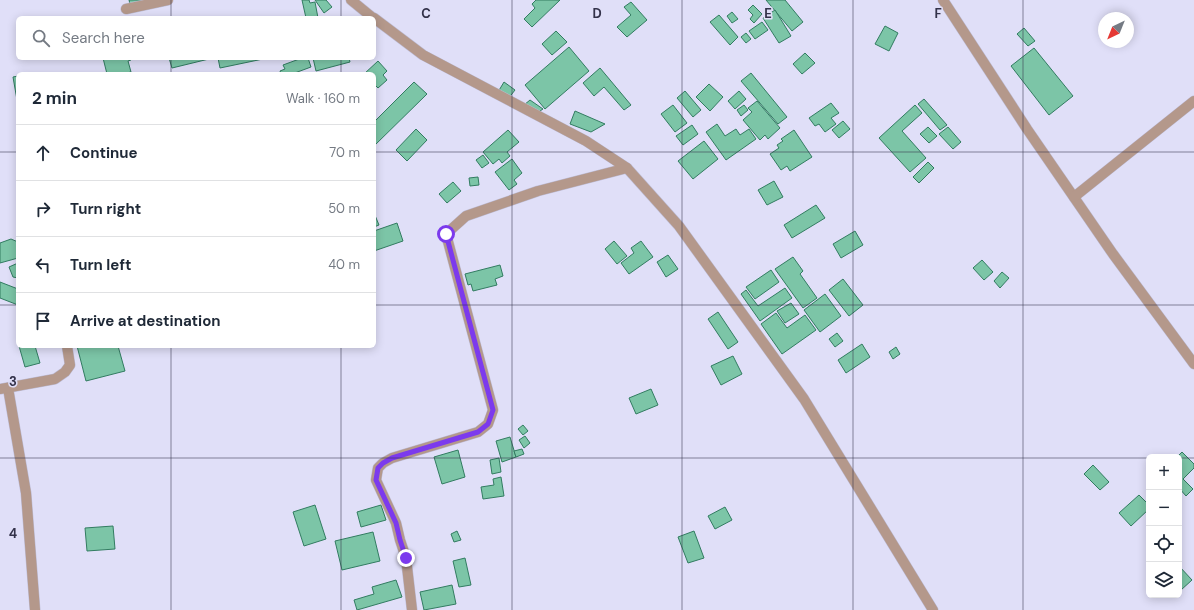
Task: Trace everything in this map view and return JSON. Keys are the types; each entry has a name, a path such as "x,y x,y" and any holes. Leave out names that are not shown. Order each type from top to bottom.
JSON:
{"street":[{"path":"126,9 168,0"},
{"path":"351,0 371,16"},
{"path":"943,0 1027,129 1113,254 1194,364"},
{"path":"376,20 423,55 586,141 627,168 679,226 804,399 933,610"},
{"path":"1074,197 1194,101"},
{"path":"412,610 406,558 396,523 376,480 378,468 392,458 478,432 488,424 493,410 446,234 466,216 538,191 627,168"},
{"path":"36,610 26,493 4,388 55,379 65,372 70,365 67,348"}],"building":[{"path":"129,0 153,0 130,4"},
{"path":"302,0 309,0 310,3 315,2 318,16 306,16"},
{"path":"315,0 326,0 332,7 324,13"},
{"path":"536,0 560,0 532,27 524,19 535,8 532,4"},
{"path":"766,0 785,0 803,22 792,31"},
{"path":"631,2 647,20 627,37 617,27 631,15 624,7"},
{"path":"753,5 762,14 754,23 750,19 753,15 748,10"},
{"path":"775,10 791,36 779,43 763,18"},
{"path":"732,12 738,19 732,23 727,16"},
{"path":"719,15 738,37 730,45 710,22"},
{"path":"762,22 768,30 755,39 749,31"},
{"path":"885,26 898,33 889,51 875,44"},
{"path":"1024,28 1035,41 1028,46 1017,34"},
{"path":"556,31 567,42 552,55 542,44"},
{"path":"746,33 751,39 746,43 741,37"},
{"path":"569,47 589,71 545,109 525,85"},
{"path":"1034,48 1073,96 1049,115 1011,66"},
{"path":"805,53 815,63 802,74 793,64"},
{"path":"104,60 131,60 128,61 131,72 106,72"},
{"path":"170,60 205,60 172,68"},
{"path":"218,60 258,60 220,68"},
{"path":"297,60 309,60 311,67 297,72 280,72 285,69 283,65"},
{"path":"313,60 350,60 350,62 316,71"},
{"path":"378,61 387,71 383,75 387,80 378,88 376,86 376,72 366,72"},
{"path":"600,68 631,105 624,110 604,87 594,96 583,83"},
{"path":"751,73 787,117 778,124 741,81"},
{"path":"16,76 16,94 13,77"},
{"path":"414,82 427,94 376,144 376,120"},
{"path":"504,82 515,90 508,99 498,92"},
{"path":"709,84 723,97 710,111 696,97"},
{"path":"685,91 701,110 693,117 677,98"},
{"path":"739,91 746,99 735,109 728,101"},
{"path":"924,99 947,125 940,130 918,104"},
{"path":"530,100 543,109 537,113 524,105"},
{"path":"757,101 780,128 768,139 765,135 760,140 743,120 752,112 748,108"},
{"path":"831,103 839,113 831,118 836,124 825,132 819,124 815,126 809,118"},
{"path":"673,105 687,123 675,132 661,114"},
{"path":"744,105 748,110 741,116 737,110"},
{"path":"915,105 922,113 902,131 926,158 910,172 879,138"},
{"path":"575,111 605,124 591,132 570,124"},
{"path":"843,121 850,129 839,138 832,130"},
{"path":"717,124 725,136 736,129 740,135 749,129 756,139 726,160 706,132"},
{"path":"692,125 698,134 683,145 676,136"},
{"path":"928,127 937,136 929,143 920,134"},
{"path":"948,127 961,142 953,149 939,134"},
{"path":"416,129 427,140 407,161 396,150"},
{"path":"508,130 519,142 507,152 510,156 502,163 499,159 493,164 483,152"},
{"path":"794,130 812,157 790,171 787,166 781,170 770,154 779,148 777,145 783,141 781,139"},
{"path":"704,141 718,159 693,179 678,161"},
{"path":"483,155 489,163 482,168 476,160"},
{"path":"512,159 522,173 514,180 517,184 509,190 495,172"},
{"path":"928,162 934,168 919,183 913,177"},
{"path":"478,177 479,185 470,186 469,178"},
{"path":"774,181 783,197 767,205 758,190"},
{"path":"453,182 461,191 447,203 439,194"},
{"path":"816,205 825,218 792,238 784,225"},
{"path":"376,218 379,225 376,226"},
{"path":"397,223 403,241 376,250 376,230"},
{"path":"855,231 863,245 841,258 833,244"},
{"path":"11,239 16,241 16,259 0,263 0,243"},
{"path":"614,241 627,256 617,264 605,249"},
{"path":"641,241 653,257 629,274 621,263 634,253 631,248"},
{"path":"668,255 678,269 666,277 657,262"},
{"path":"793,257 803,271 800,274 817,298 803,308 775,269"},
{"path":"982,260 993,272 984,280 973,268"},
{"path":"16,264 16,278 13,277 9,267"},
{"path":"500,265 503,276 495,279 497,285 473,291 471,284 468,285 465,274"},
{"path":"771,270 779,282 755,299 746,287"},
{"path":"1002,272 1009,278 1000,288 994,281"},
{"path":"843,279 863,305 849,316 829,290"},
{"path":"0,282 16,288 16,304 0,298"},
{"path":"785,288 792,298 760,321 741,294 746,290 758,306"},
{"path":"825,294 841,316 820,332 804,310"},
{"path":"791,303 799,314 785,323 777,311"},
{"path":"718,312 738,342 728,349 708,319"},
{"path":"776,313 787,328 805,315 816,330 782,354 761,324"},
{"path":"837,333 843,341 835,347 829,339"},
{"path":"862,344 870,357 846,373 838,360"},
{"path":"896,347 900,354 893,359 889,352"},
{"path":"20,348 36,348 40,363 25,367"},
{"path":"78,348 119,348 125,371 86,381"},
{"path":"733,356 742,374 721,385 711,366"},
{"path":"651,389 658,405 636,414 629,398"},
{"path":"523,425 528,431 523,435 518,429"},
{"path":"525,436 530,443 524,448 519,440"},
{"path":"510,437 516,457 502,462 496,441"},
{"path":"522,449 524,454 516,457 514,451"},
{"path":"458,450 465,477 442,484 434,457"},
{"path":"1182,452 1194,464 1194,468 1183,479 1193,489 1186,496 1182,491 1182,454 1180,454"},
{"path":"499,458 501,472 492,474 490,460"},
{"path":"1093,465 1109,482 1100,490 1084,474"},
{"path":"501,477 504,496 483,499 481,487 494,485 493,479"},
{"path":"1139,495 1146,502 1146,512 1131,526 1119,513"},
{"path":"315,505 326,539 304,546 293,512"},
{"path":"381,505 386,520 361,527 357,512"},
{"path":"725,507 732,520 715,529 708,516"},
{"path":"113,526 115,549 87,551 85,528"},
{"path":"457,531 461,540 454,542 451,534"},
{"path":"694,531 704,558 688,563 678,537"},
{"path":"373,532 380,561 342,570 335,541"},
{"path":"465,558 471,585 459,587 453,561"},
{"path":"1182,569 1192,580 1182,589"},
{"path":"396,580 402,597 357,610 354,600 374,594 372,587"},
{"path":"452,585 456,604 424,610 420,592"}],"route":[{"path":"406,558 396,523 376,480 378,468 392,458 478,432 488,424 493,410 446,234"}]}
